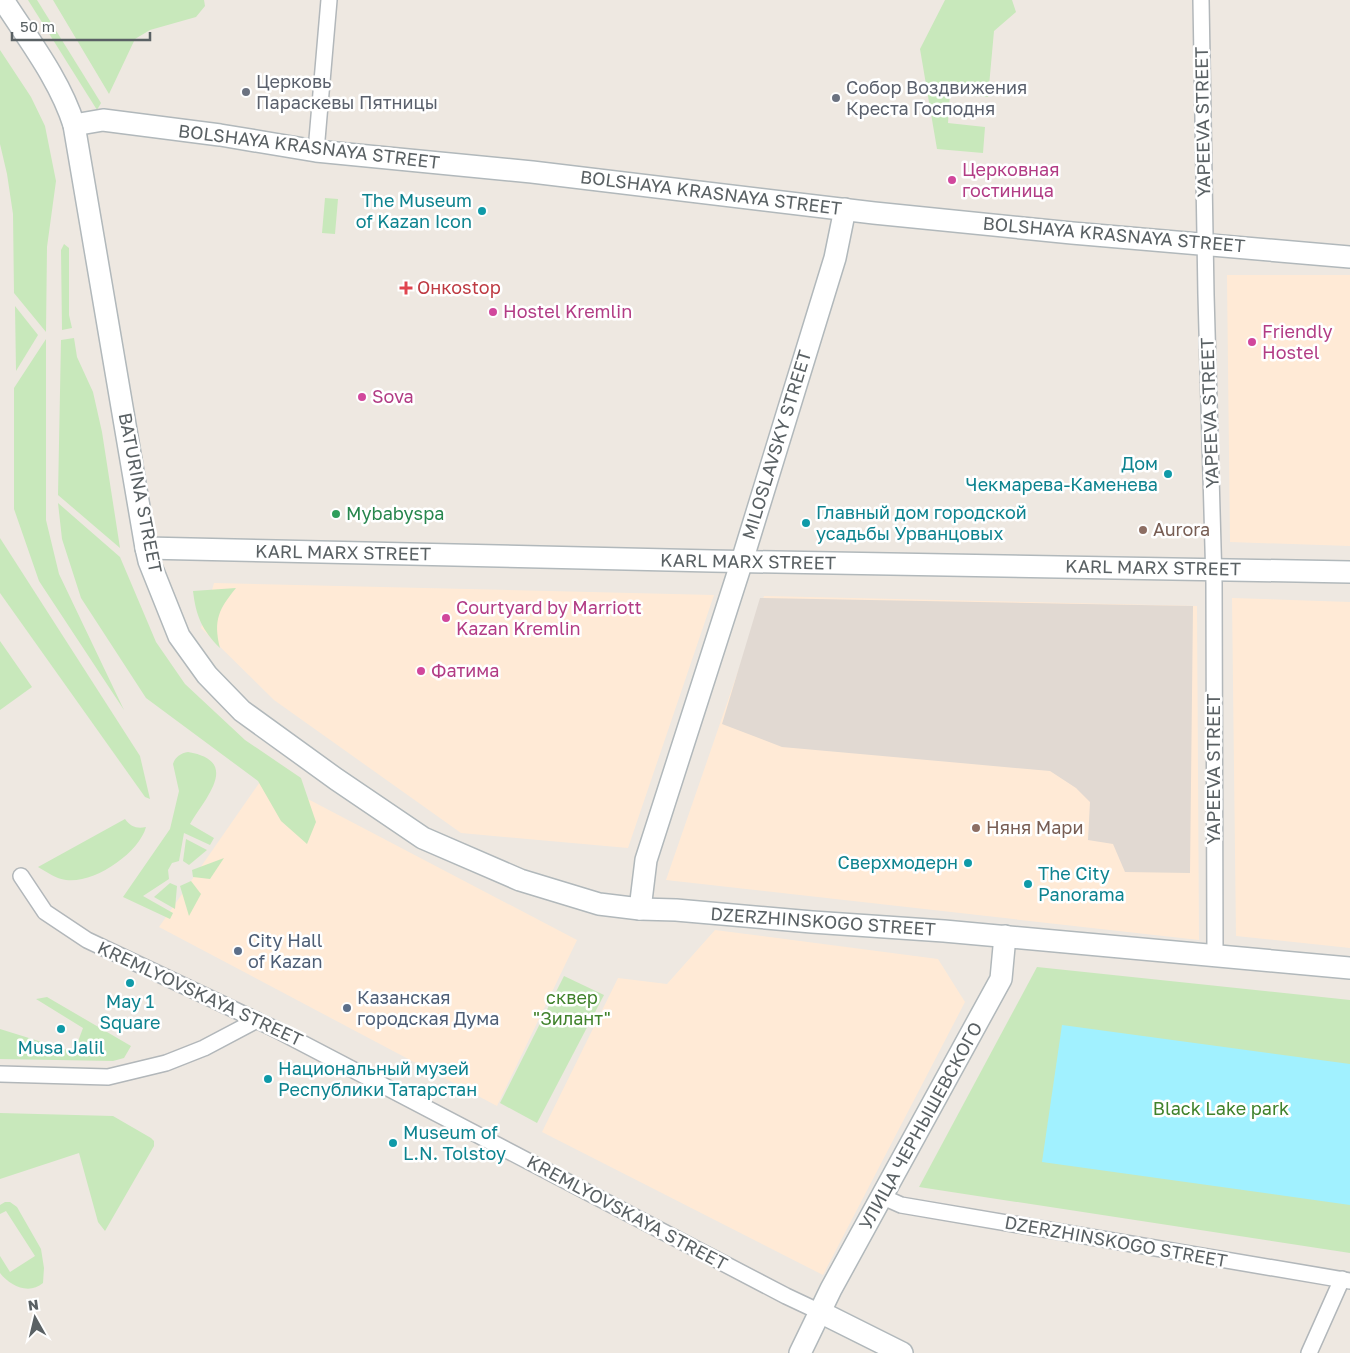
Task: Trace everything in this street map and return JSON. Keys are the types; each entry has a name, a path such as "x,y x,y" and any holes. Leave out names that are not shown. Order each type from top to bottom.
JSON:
{"main road":[{"name":"BATURINA STREET","path":"3,0 49,72 70,112 74,125 148,554 179,636 207,675 242,711 422,838 520,880 600,904 640,909"},
{"name":"BOLSHAYA KRASNAYA STREET","path":"74,125 104,120 220,135 316,151 532,172 845,209 1072,233 1350,257"},
{"name":"MILOSLAVSKY STREET","path":"640,909 646,860 739,568 834,258 845,209"},
{"name":"KARL MARX STREET","path":"148,554 739,568 1214,576 1350,572"},
{"name":"KARL MARX STREET","path":"1214,576 1350,586"},
{"name":"DZERZHINSKOGO STREET","path":"640,909 676,910 1005,936 1215,955"},
{"name":"УЛИЦА ЧЕРНЫШЕВСКОГО","path":"800,1353 820,1312 1001,980 1005,936"},
{"path":"1215,955 1350,968"},
{"name":"KREMLYOVSKAYA STREET","path":"820,1312 902,1353"}],"street":[{"path":"316,151 329,0"},
{"name":"YAPEEVA STREET","path":"1201,0 1206,295 1214,576 1215,955"},
{"name":"KREMLYOVSKAYA STREET","path":"22,876 44,912 87,940 174,983 257,1020 820,1312"},
{"path":"0,1074 108,1077 166,1063 204,1048 257,1020"},
{"name":"DZERZHINSKOGO STREET","path":"883,1197 900,1205 1346,1280"},
{"path":"1310,1353 1346,1280"}],"shaded area":[{"path":"1227,275 1350,275 1350,546 1230,542"},
{"path":"214,583 714,595 628,848 461,833 274,700 201,628"},
{"path":"764,596 1197,606 1199,940 666,880"},
{"path":"760,598 1193,606 1190,873 1125,872 1113,844 1088,840 1090,802 1076,788 1050,771 782,747 722,724"},
{"path":"1232,598 1350,602 1350,948 1236,936"},
{"path":"264,776 577,940 497,1106 159,927"},
{"path":"715,930 938,959 965,1002 823,1275 542,1132 618,978 667,984"}],"green space":[{"path":"28,0 37,0 101,103 97,110"},
{"path":"53,0 204,0 205,6 196,17 150,30 135,39 109,94"},
{"path":"945,0 1012,0 1016,12 994,31 988,97 950,92 948,123 985,127 983,153 937,149 920,49"},
{"path":"0,50 31,97 45,126 56,181 47,247 46,332 14,293 13,214 0,144"},
{"path":"325,198 338,199 335,234 322,233"},
{"path":"64,244 69,248 69,315 72,328 62,330 61,250"},
{"path":"15,306 38,335 16,371"},
{"path":"74,338 77,357 93,392 102,432 120,548 58,495 61,340"},
{"path":"46,339 46,520 59,574 124,710 39,581 14,509 14,388"},
{"path":"58,503 120,557 156,642 185,684 245,740 301,778 316,822 307,844 281,821 258,781 146,698 81,598 62,539"},
{"path":"0,538 140,756 150,799 145,797 0,593"},
{"path":"236,588 225,602 219,615 217,630 220,648 204,629 196,608 193,591"},
{"path":"0,641 32,687 0,710"},
{"path":"188,752 204,757 213,763 216,772 215,781 210,792 190,824 214,838 210,845 184,833 179,861 172,863 168,870 169,879 143,896 173,913 170,919 123,897 170,829 179,791 173,764 175,759"},
{"path":"125,819 134,827 146,827 142,837 125,856 102,872 77,880 66,880 55,877 38,867"},
{"path":"186,839 207,850 189,865 183,861"},
{"path":"224,858 210,879 193,877 192,870"},
{"path":"191,881 201,894 189,916 180,886"},
{"path":"170,883 177,886 175,909 154,897"},
{"name":"Black Lake park","path":"1037,967 1350,1000 1350,1253 919,1187"},
{"name":"сквер \"Зилант\"","path":"564,976 604,995 537,1123 500,1103"},
{"path":"47,997 131,1046 124,1058 113,1061 0,1059 0,1029 74,1052 83,1028 36,999"},
{"path":"0,1113 113,1116 154,1141 154,1146 105,1231 98,1222 79,1153 0,1179"},
{"path":"10,1202 17,1207 41,1249 44,1268 43,1283 38,1287 26,1289 14,1285 0,1273 0,1256 10,1272 35,1256 6,1211 0,1214 0,1205"}],"water":[{"path":"1062,1025 1350,1064 1350,1205 1042,1162"}],"place":[{"name":"Церковь Параскевы Пятницы","path":"246,92"},
{"name":"Собор Воздвижения Креста Господня","path":"836,98"},
{"name":"Церковная гостиница","path":"952,180"},
{"name":"The Museum of Kazan Icon","path":"482,211"},
{"name":"Онкоstop","path":"406,288"},
{"name":"Hostel Kremlin","path":"493,312"},
{"name":"Friendly Hostel","path":"1252,342"},
{"name":"Sova","path":"362,397"},
{"name":"Дом Чекмарева-Каменева","path":"1168,474"},
{"name":"Mybabyspa","path":"336,514"},
{"name":"Главный дом городской усадьбы Урванцовых","path":"806,523"},
{"name":"Aurora","path":"1143,530"},
{"name":"Courtyard by Marriott Kazan Kremlin","path":"446,618"},
{"name":"Фатима","path":"421,671"},
{"name":"Няня Мари","path":"976,828"},
{"name":"Сверхмодерн","path":"968,863"},
{"name":"The City Panorama","path":"1028,884"},
{"name":"City Hall of Kazan","path":"238,951"},
{"name":"May 1 Square","path":"130,983"},
{"name":"Казанская городская Дума","path":"347,1008"},
{"name":"Musa Jalil","path":"61,1029"},
{"name":"Национальный музей Республики Татарстан","path":"268,1079"},
{"name":"Museum of L.N. Tolstoy","path":"393,1143"}]}
